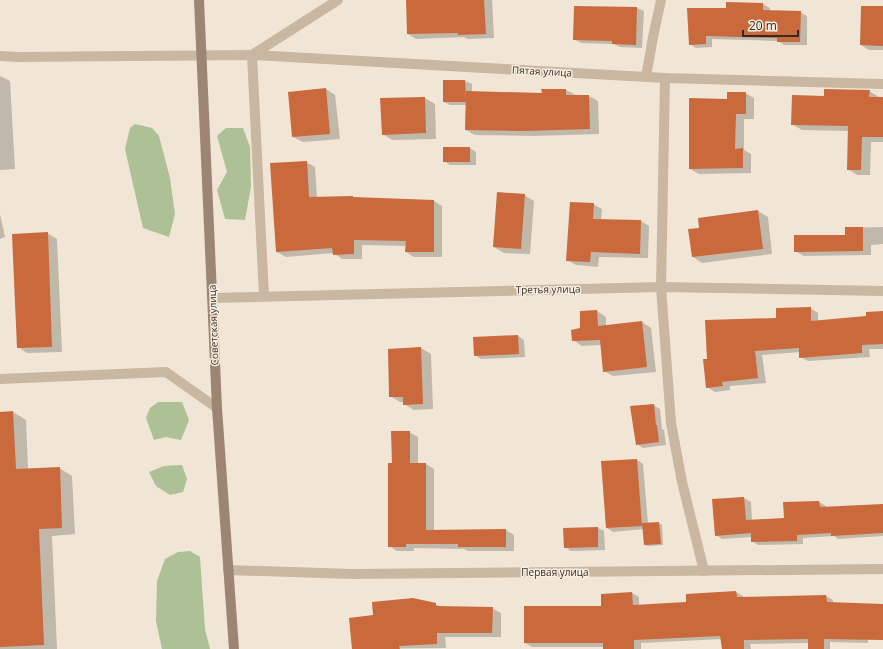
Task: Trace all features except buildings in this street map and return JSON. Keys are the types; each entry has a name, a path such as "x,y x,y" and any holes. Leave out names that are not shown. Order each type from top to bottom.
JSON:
{"main road":[{"name":"Советская улица","path":"199,0 217,408 234,649"}],"street":[{"path":"264,296 252,55 338,0"},
{"path":"646,77 661,0"},
{"name":"Пятая улица","path":"0,56 252,55 665,78 883,84"},
{"path":"665,78 661,286 671,423 682,482 704,571"},
{"name":"Третья улица","path":"212,298 661,286 883,291"},
{"path":"0,379 166,372 217,408"},
{"name":"Первая улица","path":"228,570 352,574 883,569"}],"green space":[{"path":"135,124 152,128 159,136 170,178 175,214 169,237 143,228 125,149 130,128"},
{"path":"226,128 243,128 250,147 251,187 245,220 225,219 217,190 227,172 217,136"},
{"path":"158,402 182,402 189,420 181,440 166,437 154,440 146,418 150,408"},
{"path":"182,465 187,479 183,492 170,495 156,486 149,472 164,466"},
{"path":"190,551 200,557 205,629 210,649 162,649 156,621 157,581 165,559 178,552"}]}
